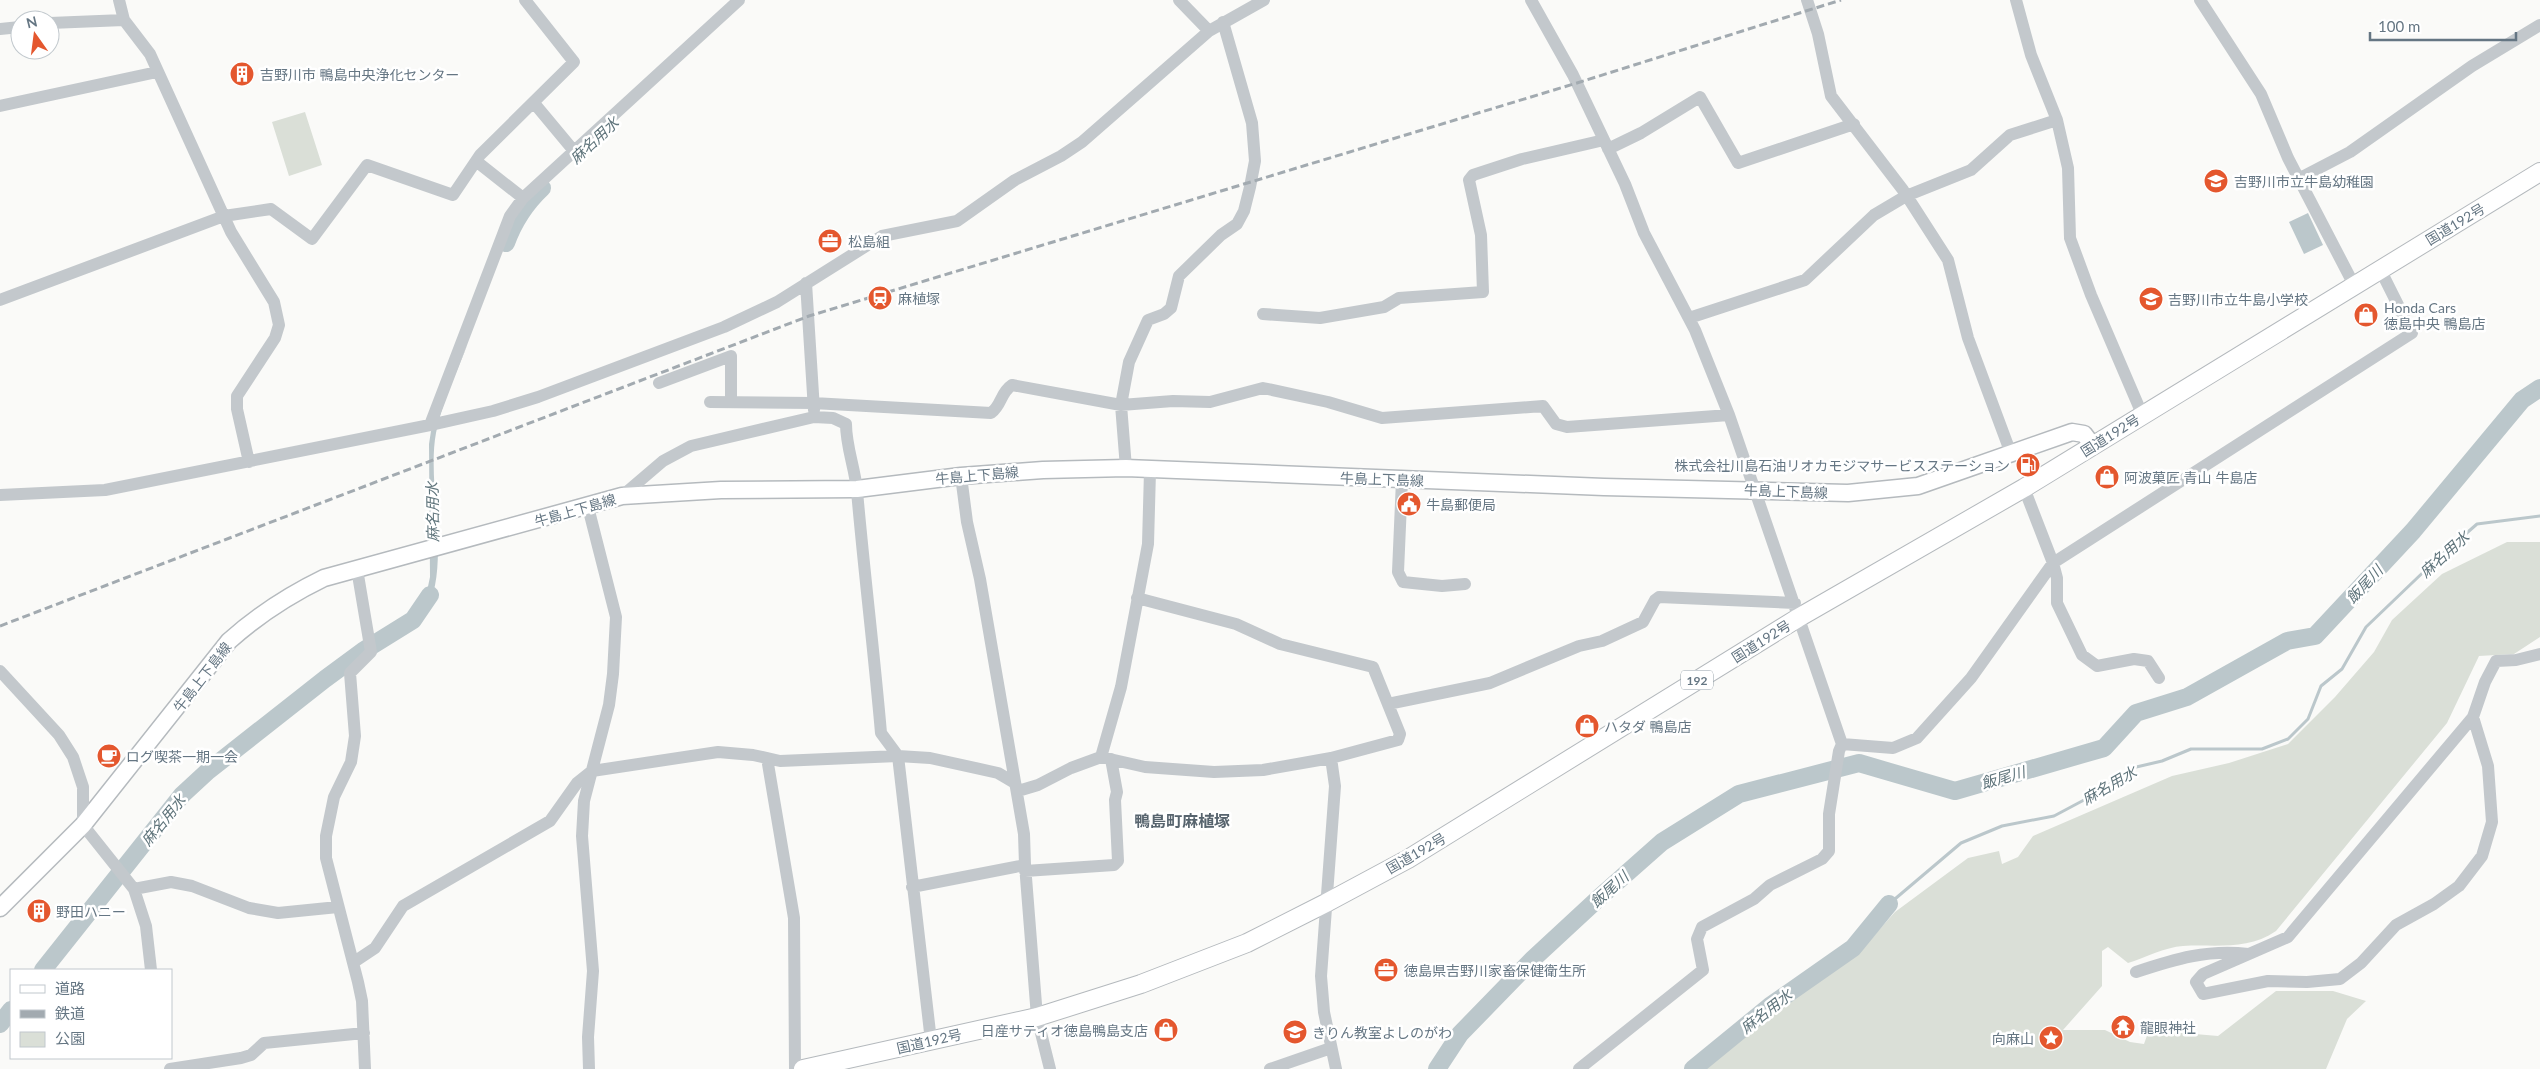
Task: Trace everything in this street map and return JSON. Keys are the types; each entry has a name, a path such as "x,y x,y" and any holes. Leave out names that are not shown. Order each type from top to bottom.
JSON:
{"highway":[{"name":"国道192号","path":"803,1069 1037,1017 1141,984 1246,944 1326,903 1408,859 1796,610 2024,488 2540,172"}],"main road":[{"name":"牛島上下島線","path":"0,908 83,825 229,641 253,619 288,596 324,578 588,507 622,496 721,490 857,489 961,476 1043,470 1126,468 1150,471 1402,480 1848,493 1918,486 2010,452 2072,432 2084,434 2092,446"}],"street":[{"path":"119,0 124,20 150,54 224,216 251,266 274,302 279,325 275,338 237,396 237,409 249,462"},
{"path":"0,300 224,216 271,209 312,240 367,165 453,195 476,161 574,62 525,0"},
{"path":"430,425 510,216 523,198 739,0"},
{"path":"1179,0 1209,31"},
{"path":"2,491 75,493 105,490 493,411 724,327 777,302 882,236 934,227 966,216 1015,180 1061,156 1082,142 1209,31 1264,0"},
{"path":"1531,0 1565,59 1625,184 1644,232 1689,318 1728,415 1755,490 1840,747 1830,809 1829,851 1770,885 1754,899 1702,927 1697,940 1702,970 1579,1069"},
{"path":"1807,0 1818,34 1831,96 1854,124 1906,196 1948,260 1968,338 2010,452"},
{"path":"2016,0 2031,55 2057,120 2068,168 2070,238 2091,295 2142,414"},
{"path":"2200,0 2261,94 2288,158 2354,285"},
{"path":"60,23 124,20"},
{"path":"1126,468 1121,405 1129,362 1148,320 1164,314 1171,308 1179,276 1221,235 1236,224 1244,211 1255,161 1254,138 1246,98 1223,22"},
{"path":"2300,178 2350,152 2472,66 2540,25"},
{"path":"0,106 157,72"},
{"path":"1263,314 1320,318 1384,307 1399,298 1482,292 1481,235 1469,180 1473,175 1522,158 1606,144 1641,133 1700,98 1738,163 1854,124"},
{"path":"534,103 574,151"},
{"path":"1689,318 1805,280 1874,215 1906,196 1971,170 2010,135 2057,120"},
{"path":"476,161 523,198"},
{"path":"1840,747 1893,748 1917,738 1971,678 2053,563 2412,333 2380,270"},
{"path":"806,283 814,417"},
{"path":"658,383 731,356 731,402"},
{"path":"710,402 813,403 991,413 998,408 1003,391 1012,385 1121,405 1173,401 1210,402 1263,388 1328,402 1382,418 1543,406 1556,424 1567,427 1728,415"},
{"path":"622,496 663,461 691,446 814,417 833,418 846,424 846,442 852,460 857,489 861,549 881,733 898,756 931,1041"},
{"path":"912,887 1025,868 1114,866 1118,861 1115,800 1117,792 1106,758 1148,544 1150,471"},
{"path":"961,476 967,522 980,579 1017,787 1024,834 1037,1017 1050,1069"},
{"path":"1402,480 1398,572 1403,582 1442,586 1465,584"},
{"path":"2024,488 2053,563 2057,578 2057,604 2082,655 2097,666 2134,659 2148,661 2159,678"},
{"path":"588,507 610,587 616,618 610,697 584,801 582,836 593,971 588,1037 589,1069"},
{"path":"357,569 370,647 350,673 355,736 350,762 334,797 326,836 326,858 354,962 362,1001 365,1069"},
{"path":"1388,704 1490,683 1579,646 1602,641 1643,622 1655,600 1659,597 1796,610"},
{"path":"354,962 375,948 403,906 550,821 578,784 592,771 718,752 780,761 898,756 930,758 998,773 1017,787 1038,785 1071,768 1106,758 1145,768 1214,772 1263,770 1331,758 1398,740 1400,734 1373,667 1280,644 1236,624 1137,598"},
{"path":"2473,716 2488,766 2492,822 2482,856 2459,886 2434,904 2396,925 2361,963 2340,979 2307,982 2268,981 2203,994 2196,982 2203,974 2288,937 2473,716 2485,682 2496,661 2516,660 2540,654"},
{"path":"0,671 59,736 73,757 83,787 83,825 132,885 146,926 151,969"},
{"path":"767,758 794,918 795,1069"},
{"path":"1331,758 1335,786 1321,976 1324,1012 1336,1069"},
{"path":"132,885 171,882 185,884 218,894 248,908 278,913 338,907"},
{"path":"2136,972 2195,955 2224,951 2250,954"},
{"path":"170,1069 241,1058 251,1055 264,1043 364,1033"},
{"path":"1270,1069 1332,1048"}],"green space":[{"path":"305,112 322,165 289,176 272,122"},
{"path":"2507,542 2540,542 2540,637 2514,654 2479,656 2447,723 2276,931 2254,942 2231,945 2176,947 2162,950 2128,963 2108,947 2102,951 2102,986 2063,1030 2105,1030 2130,1042 2144,1044 2149,1030 2218,1036 2276,991 2333,991 2366,1001 2347,1019 2326,1069 1702,1069 1763,1019 1862,949 1895,912 1968,858 1999,851 2002,864 2018,857 2033,836 2172,776 2229,763 2288,744 2335,697 2374,652 2392,620 2442,574"}],"water":[{"path":"2308,213 2323,245 2304,254 2289,222"},
{"path":"468,343 445,399 436,433 434,477 438,551 437,574 432,596 424,614 413,616 426,596 430,577 429,444 431,431"}],"waterway":[{"name":"麻名用水","path":"506,243 521,213 542,188"},
{"name":"飯尾川","path":"1437,1069 1460,1034 1534,958 1601,896 1662,842 1739,794 1859,763 1955,791 2104,748 2136,713 2187,697 2287,641 2315,636 2413,531 2522,400 2540,388"},
{"name":"麻名用水","path":"1889,904 1961,843 2002,826 2054,816 2099,792 2132,768 2162,761 2191,749 2262,749 2288,739 2308,719 2321,686 2342,669 2366,627 2437,559 2477,524 2540,516"},
{"name":"麻名用水","path":"44,969 182,795 208,771 325,679 363,651 413,620 430,595"},
{"name":"麻名用水","path":"1693,1069 1770,1006 1853,948 1889,904"},
{"name":"麻名用水","path":"0,1024 10,1011"}],"railway":[{"path":"0,626 809,316 1577,83 1841,0"}],"place":[{"name":"吉野川市 鴨島中央浄化センター","path":"242,74"},
{"name":"吉野川市立牛島幼稚園","path":"2216,181"},
{"name":"松島組","path":"830,241"},
{"name":"麻植塚","path":"880,298"},
{"name":"吉野川市立牛島小学校","path":"2151,299"},
{"name":"Honda Cars 徳島中央 鴨島店","path":"2366,315"},
{"name":"株式会社川島石油リオカモジマサービスステーション","path":"2028,465"},
{"name":"阿波菓匠 青山 牛島店","path":"2107,477"},
{"name":"牛島郵便局","path":"1409,504"},
{"name":"ハタダ 鴨島店","path":"1587,726"},
{"name":"ログ喫茶一期一会","path":"109,756"},
{"name":"野田ハニー","path":"39,911"},
{"name":"徳島県吉野川家畜保健衛生所","path":"1386,970"},
{"name":"龍眼神社","path":"2123,1027"},
{"name":"日産サティオ徳島鴨島支店","path":"1166,1030"},
{"name":"きりん教室よしのがわ","path":"1295,1032"},
{"name":"向麻山","path":"2051,1038"}],"district":[{"name":"鴨島町麻植塚","path":"1182,820"}]}
